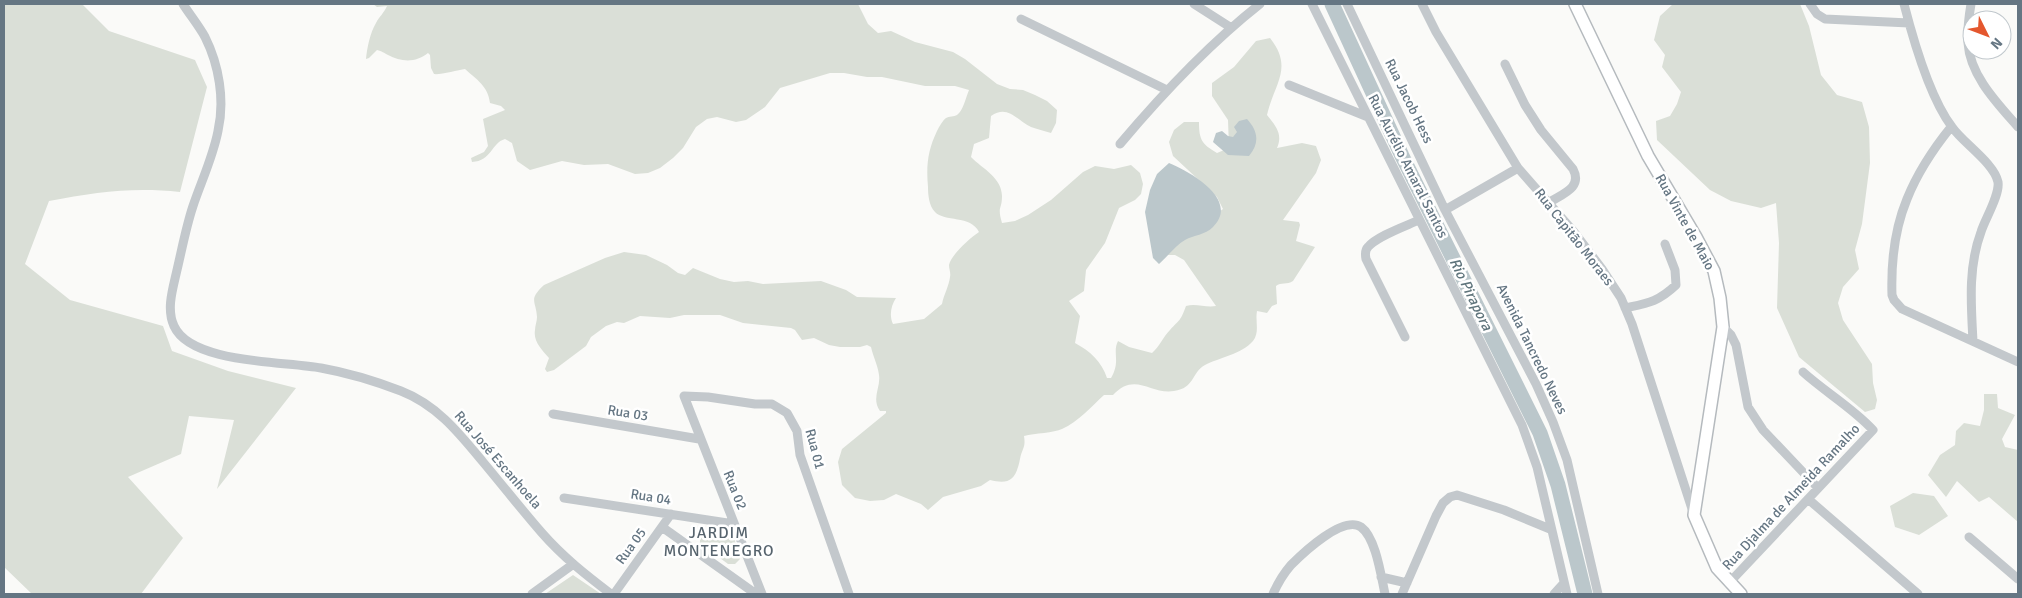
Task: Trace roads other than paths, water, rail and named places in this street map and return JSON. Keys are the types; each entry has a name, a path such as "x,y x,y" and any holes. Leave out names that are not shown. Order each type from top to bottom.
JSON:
{"main road":[{"name":"Rua Vinte de Maio","path":"1575,4 1648,156 1714,271 1720,298 1723,327 1694,515"},
{"name":"Rua Capitão Moraes","path":"1694,515 1717,568 1741,594"}],"street":[{"name":"Rua José Escanhoela","path":"183,4 205,37 215,62 220,87 221,109 218,132 192,209 172,292 170,314 174,328 185,339 202,349 237,359 320,367 372,380 405,392 428,404 450,422 543,534 572,564 613,594"},
{"path":"1194,4 1230,27"},
{"path":"1120,144 1167,90 1230,27 1260,4"},
{"name":"Rua Aurélio Amaral Santos","path":"1312,4 1522,425 1537,468 1567,594"},
{"name":"Rua Jacob Hess","path":"1347,4 1446,210"},
{"name":"Rua Capitão Moraes","path":"1422,4 1436,32 1518,168 1602,269 1625,308 1632,324 1694,515"},
{"path":"1810,4 1817,14 1825,18 1909,23"},
{"path":"1904,4 1932,89 1951,127 1992,171 1998,182 1996,193 1980,233 1972,264 1973,341"},
{"path":"1971,4 1968,45 1974,66 1988,92 2018,126"},
{"path":"1021,19 1167,90"},
{"path":"1505,64 1531,113 1576,176 1576,182 1572,188 1548,203"},
{"path":"1289,85 1368,118"},
{"path":"1951,127 1926,164 1907,199 1896,237 1892,295 1902,309 2018,362"},
{"path":"1446,210 1518,168"},
{"name":"Avenida Tancredo Neves","path":"1446,210 1536,384 1553,422 1567,460 1598,594"},
{"path":"1405,337 1365,253 1367,248 1374,242 1419,220"},
{"path":"1625,308 1647,305 1657,301 1676,285 1676,270 1665,244"},
{"path":"1723,327 1736,344 1748,407 1763,430 1818,488"},
{"name":"Rua Djalma de Almeida Ramalho","path":"1729,583 1873,430 1861,417 1824,391 1803,372"},
{"name":"Rua 02","path":"684,396 699,439 762,594"},
{"name":"Rua 01","path":"684,396 772,404 787,413 797,431 800,454 849,594"},
{"name":"Rua 03","path":"553,414 699,439"},
{"path":"1402,594 1436,516 1450,497 1457,495 1504,510 1550,529"},
{"name":"Rua 04","path":"564,498 734,524"},
{"path":"1808,499 1918,594"},
{"name":"Rua 05","path":"613,594 671,514"},
{"path":"1273,594 1290,566 1314,545 1337,529 1350,524 1360,526 1368,534 1382,577 1385,594"},
{"path":"662,527 756,594"},
{"path":"1969,537 2018,579"},
{"path":"532,594 572,564"},
{"path":"1382,577 1407,583"},
{"path":"1554,594 1564,583"}],"waterway":[{"name":"Rio Pirapora","path":"1332,4 1402,156 1540,433 1558,485 1585,594"}],"district":[{"name":"JARDIM MONTENEGRO","path":"719,542"}]}
